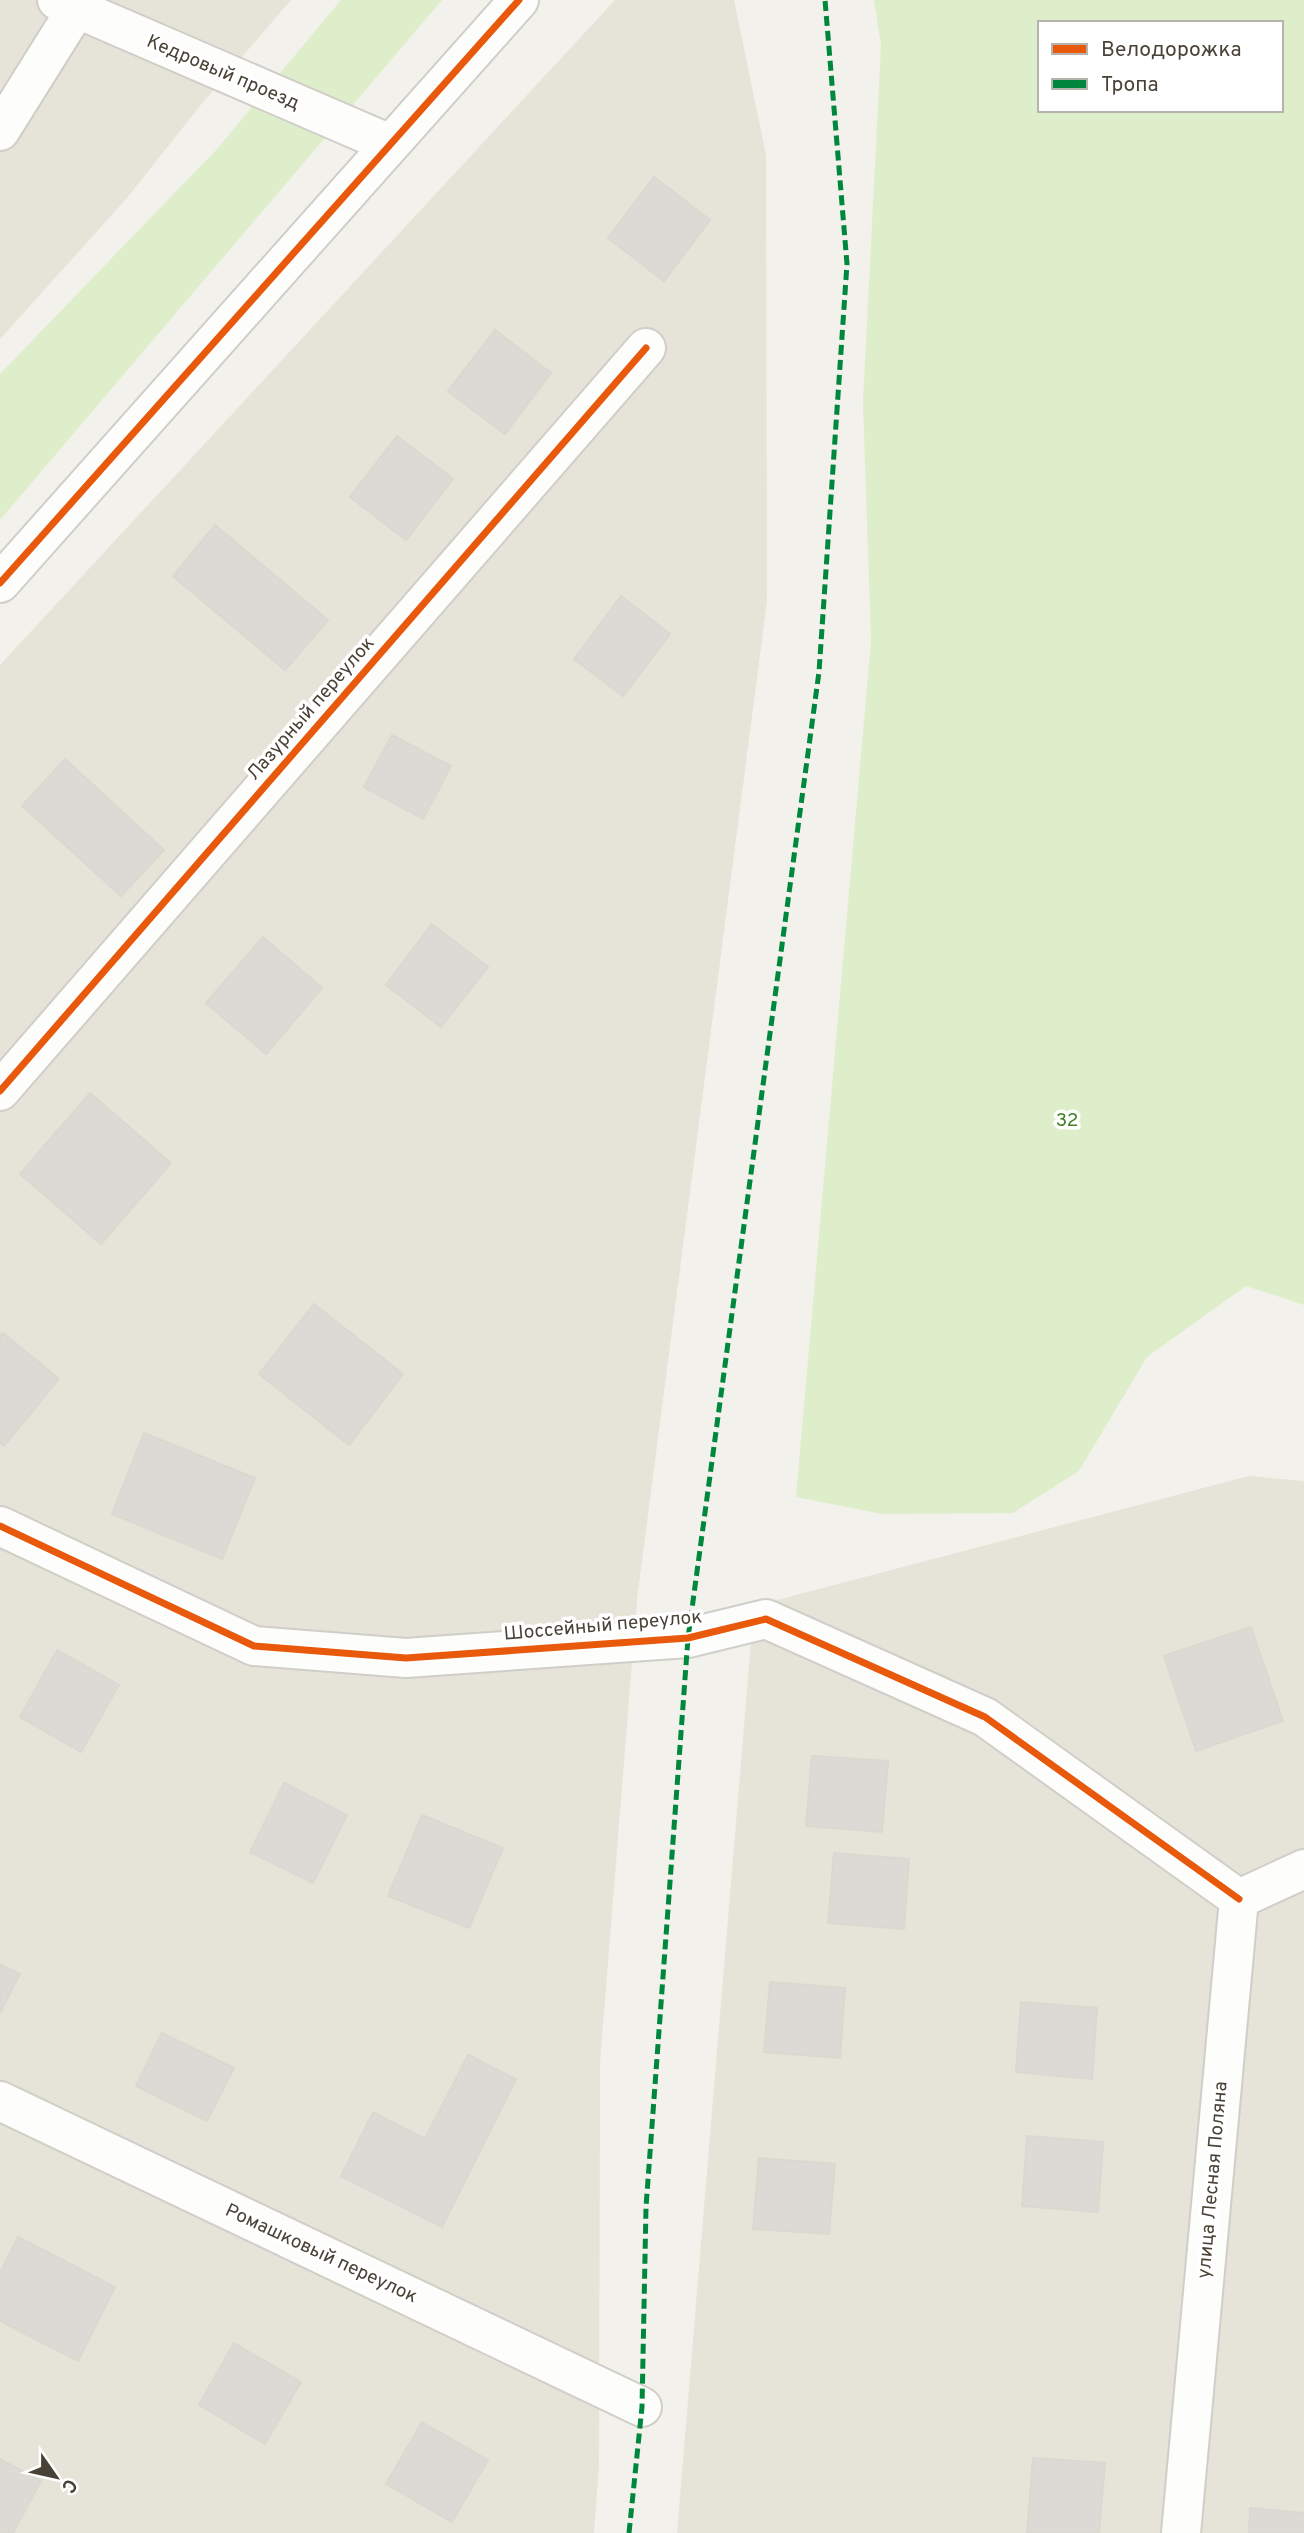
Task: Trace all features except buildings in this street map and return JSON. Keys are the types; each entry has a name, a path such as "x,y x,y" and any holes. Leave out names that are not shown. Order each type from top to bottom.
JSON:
{"street":[{"path":"0,583 519,0"},
{"path":"0,131 72,3"},
{"name":"Кедровый проезд","path":"72,3 390,144"},
{"name":"Лазурный переулок","path":"0,1091 646,348"},
{"name":"Шоссейный переулок","path":"0,1526 254,1646 406,1658 688,1638 766,1619 985,1717 1239,1899"},
{"path":"1239,1899 1304,1869"},
{"name":"улица Лесная Поляна","path":"1181,2533 1239,1899"},
{"name":"Ромашковый переулок","path":"0,2101 642,2407"}],"shaded area":[{"path":"0,0 291,0 203,102 127,198 0,339"},
{"path":"615,0 734,0 766,155 767,601 637,1599 600,2063 599,2465 594,2533 0,2533 0,665"},
{"path":"1249,1476 1304,1481 1304,2533 677,2533 754,1606"}],"green space":[{"path":"341,0 442,0 0,520 0,374 217,149"},
{"name":"32","path":"874,0 1304,0 1304,1305 1246,1286 1147,1357 1079,1471 1013,1513 882,1514 796,1497 871,641 863,403 881,45"}],"marked path":[{"path":"629,2533 642,2407 646,2207 688,1638 819,672 847,264 825,0"}],"cycle path":[{"path":"0,583 519,0"},
{"path":"0,1091 646,348"},
{"path":"0,1526 254,1646 406,1658 688,1638 766,1619 985,1717 1239,1899"}]}
